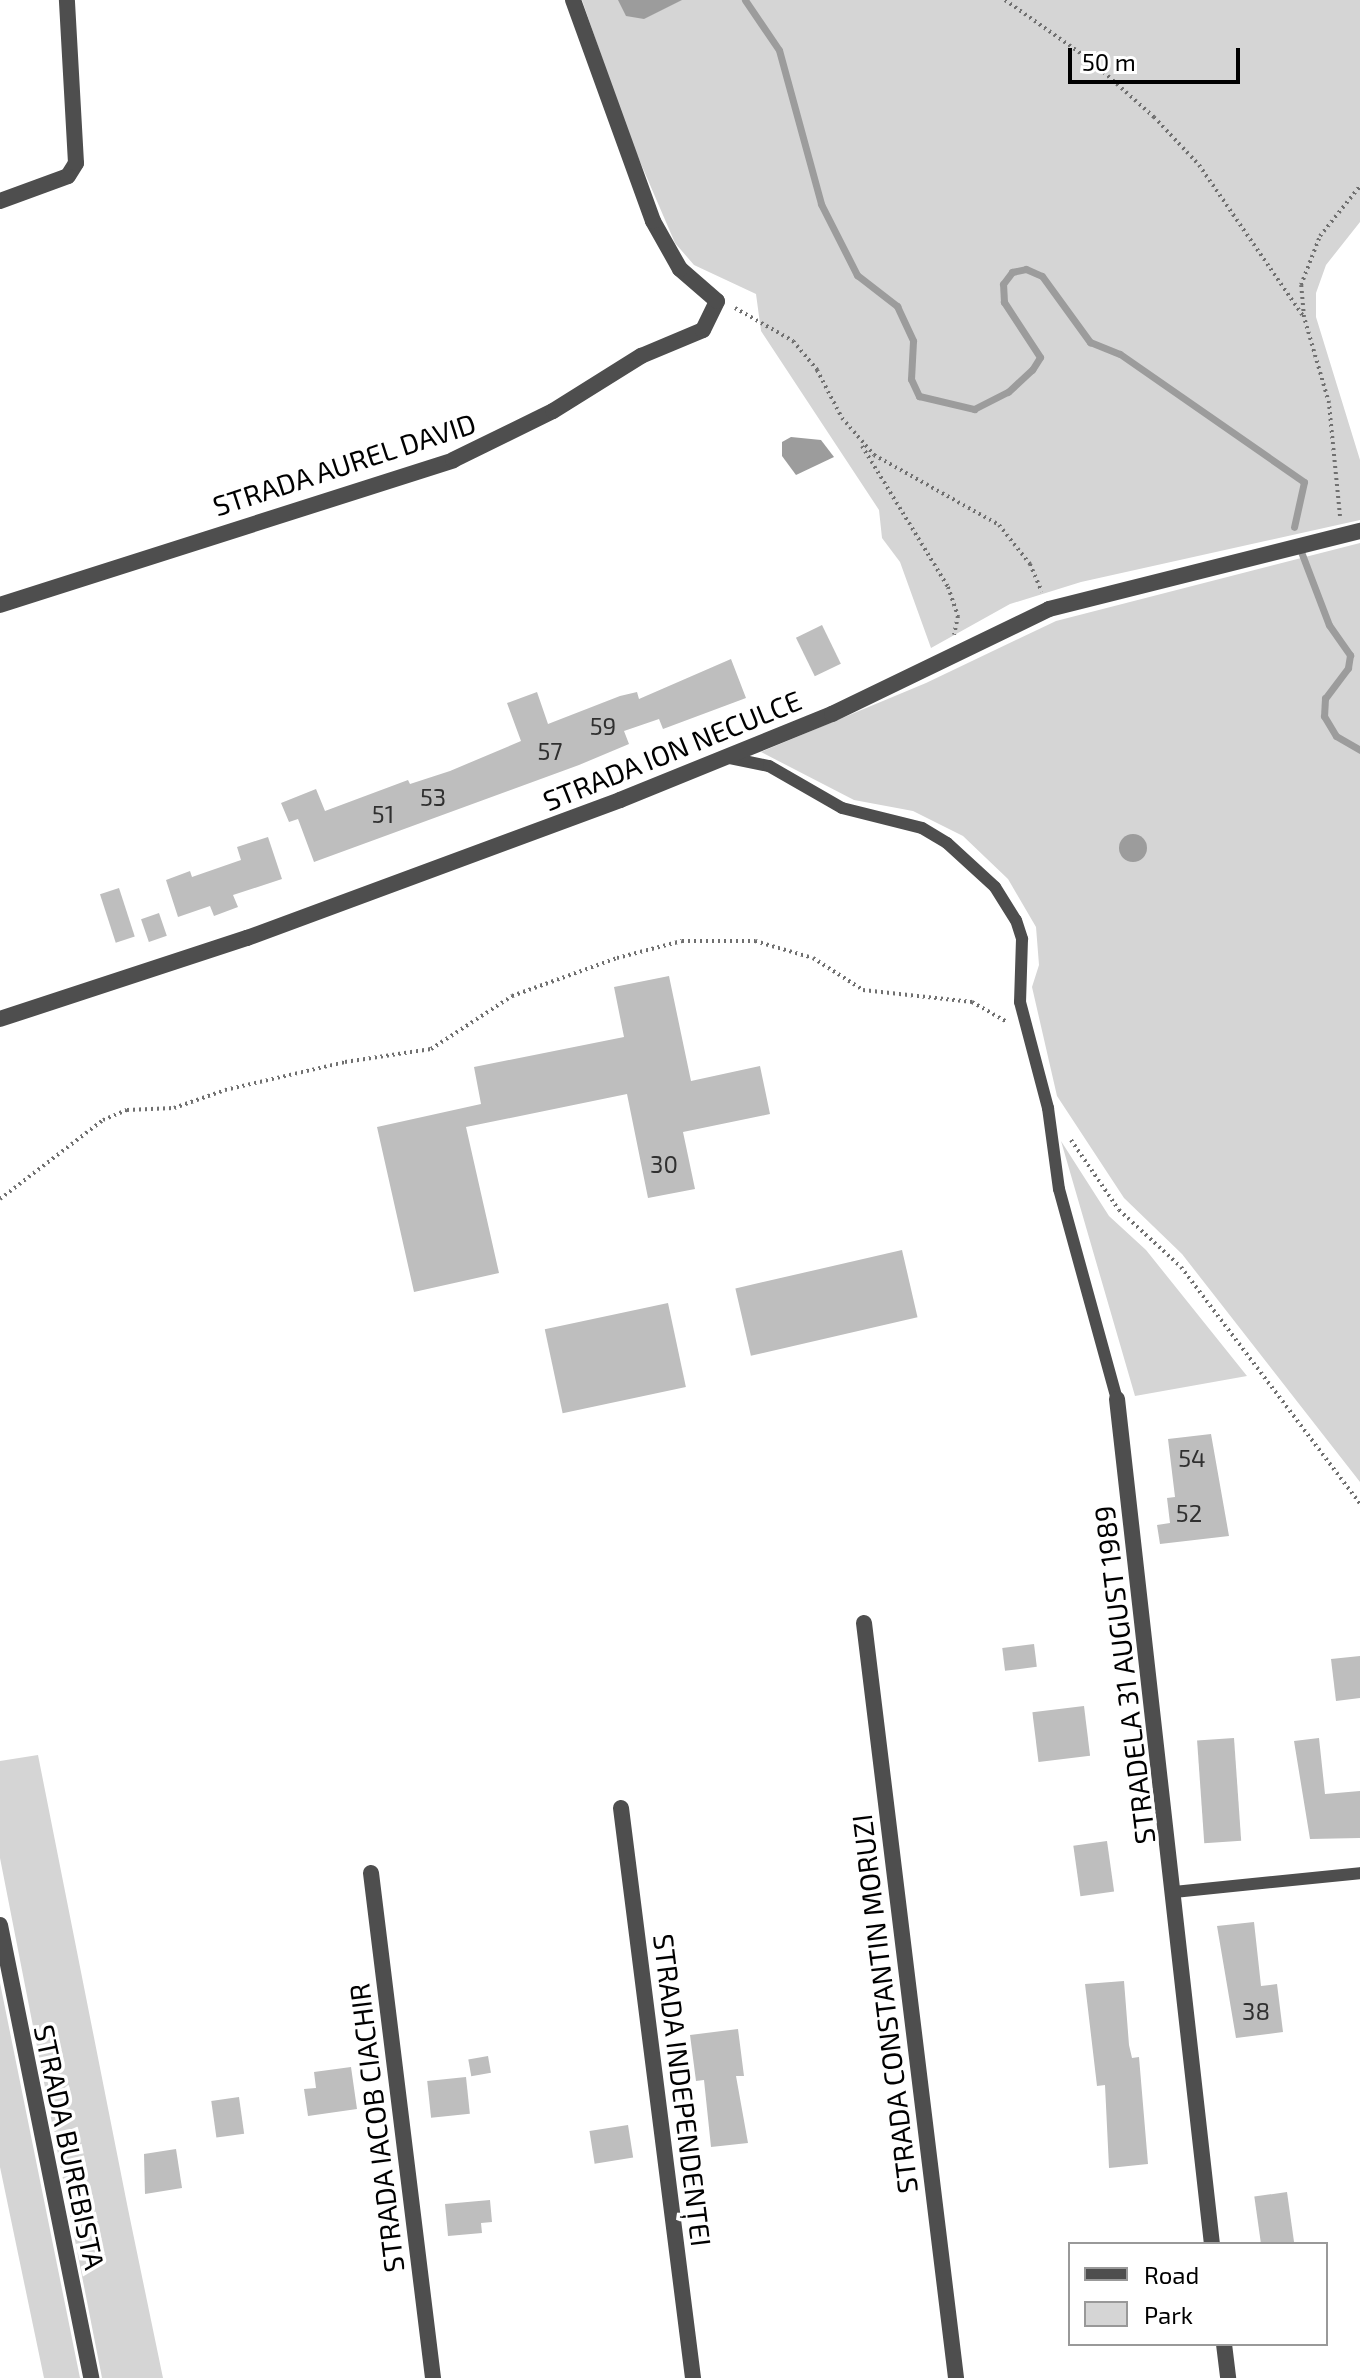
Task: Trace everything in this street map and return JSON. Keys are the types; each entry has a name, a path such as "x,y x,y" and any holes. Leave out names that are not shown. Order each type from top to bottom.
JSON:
{"street":[{"path":"0,201 68,176 76,163 67,0"},
{"path":"573,0 653,221 680,269 717,301"},
{"name":"STRADA AUREL DAVID","path":"0,605 453,460 553,411 641,356 703,330 717,301"},
{"name":"STRADA ION NECULCE","path":"0,1019 247,938 725,757 832,714 1049,609 1352,533"},
{"name":"STRADELA 31 AUGUST 1989","path":"1117,1399 1212,2242"},
{"name":"STRADA CONSTANTIN MORUZI","path":"864,1623 956,2378"},
{"name":"STRADA INDEPENDENȚEI","path":"621,1808 693,2378"},
{"name":"STRADA IACOB CIACHIR","path":"371,1873 433,2378"},
{"name":"STRADA BUREBISTA","path":"0,1925 91,2378"},
{"path":"1224,2346 1228,2378"}],"lane":[{"name":"STRADELA 31 AUGUST 1989","path":"725,757 769,766 842,808 922,828 947,843 995,887 1016,920 1022,939 1020,1002 1048,1108 1059,1189 1117,1399"},
{"path":"1174,1892 1360,1873"}],"path":[{"path":"1005,0 1090,60 1154,117 1199,165 1304,317"},
{"path":"1352,533 1329,403 1304,317 1301,285 1320,236 1360,186"},
{"path":"717,301 768,323 793,341 856,438 948,587 958,616 954,637 940,661"},
{"path":"856,438 874,455 999,525 1030,564 1049,609"},
{"path":"0,1199 103,1120 127,1110 174,1108 225,1090 330,1065 431,1049 512,996 617,958 682,941 755,941 813,958 863,990 972,1002 1029,1035"},
{"path":"1048,1108 1119,1210 1181,1267 1360,1504"}],"green space":[{"path":"582,0 1360,0 1360,222 1326,265 1316,293 1316,317 1360,460 1360,520 1081,582 1010,604 931,648 900,562 882,538 879,510 761,331 756,294 694,265 675,243 629,136"},
{"path":"1360,543 1360,1482 1182,1254 1124,1198 1057,1096 1032,987 1039,965 1036,927 1008,879 963,836 913,811 854,800 761,752 926,683 1056,621"},
{"path":"1061,1141 1109,1216 1146,1250 1247,1376 1135,1396"},
{"path":"38,1755 163,2378 102,2378 0,1858 0,1761"},
{"path":"0,1983 80,2378 44,2378 0,2167"}],"shaded area":[{"path":"618,0 682,0 644,19 626,16"},
{"path":"791,437 821,440 834,457 796,475 782,456 782,442"},
{"path":"1133,834 1143,838 1147,848 1143,858 1133,862 1123,858 1119,848 1123,838"}],"building":[{"path":"822,625 841,664 815,676 796,638"},
{"path":"731,659 746,698 663,729 659,719 624,731 629,744 314,862 298,819 289,822 281,803 316,789 325,811 408,780 410,784 450,771 521,741 507,703 537,692 548,724 620,696 637,692 639,699"},
{"path":"268,837 282,879 233,895 238,907 214,916 210,906 178,917 166,880 190,871 192,877 241,860 237,847"},
{"path":"119,888 135,937 116,943 100,894"},
{"path":"159,913 167,936 149,942 141,919"},
{"path":"669,976 691,1081 760,1066 770,1114 683,1132 695,1189 648,1198 627,1094 466,1127 499,1273 414,1292 377,1127 481,1104 474,1067 624,1037 614,987"},
{"path":"902,1250 918,1317 751,1356 735,1288"},
{"path":"668,1303 686,1387 563,1413 545,1329"},
{"path":"1211,1434 1229,1536 1160,1544 1157,1525 1170,1523 1167,1498 1175,1497 1168,1439"},
{"path":"1034,1644 1037,1667 1005,1671 1002,1648"},
{"path":"1360,1656 1360,1698 1336,1701 1331,1659"},
{"path":"1084,1706 1090,1756 1038,1762 1032,1712"},
{"path":"1234,1738 1241,1841 1204,1843 1197,1741"},
{"path":"1319,1738 1325,1794 1360,1791 1360,1838 1310,1839 1294,1741"},
{"path":"1107,1841 1114,1892 1080,1896 1073,1846"},
{"path":"1254,1922 1261,1986 1277,1984 1283,2032 1236,2038 1217,1926"},
{"path":"1124,1981 1129,2045 1132,2058 1139,2057 1148,2164 1109,2168 1105,2085 1097,2086 1085,1984"},
{"path":"738,2029 744,2076 736,2076 748,2143 711,2147 704,2080 696,2081 690,2035"},
{"path":"488,2056 491,2073 471,2076 468,2059"},
{"path":"351,2067 357,2109 308,2116 304,2089 316,2088 314,2072"},
{"path":"466,2077 470,2114 431,2118 427,2081"},
{"path":"239,2097 244,2134 216,2138 211,2101"},
{"path":"628,2125 633,2158 595,2164 589,2131"},
{"path":"176,2149 182,2188 145,2194 144,2154"},
{"path":"1287,2192 1294,2242 1261,2242 1254,2197"},
{"path":"490,2200 492,2222 481,2223 482,2233 448,2236 445,2204"}],"waterway":[{"path":"745,0 779,50 821,204 857,275 897,306 913,341 911,379 919,396 974,409 1008,392 1032,370 1040,357 1004,302 1003,284 1012,272 1026,269 1042,276 1090,342 1120,354 1304,482 1294,527"},
{"path":"1300,549 1329,625 1350,655 1348,668 1325,698 1324,716 1336,736 1360,750"}]}
